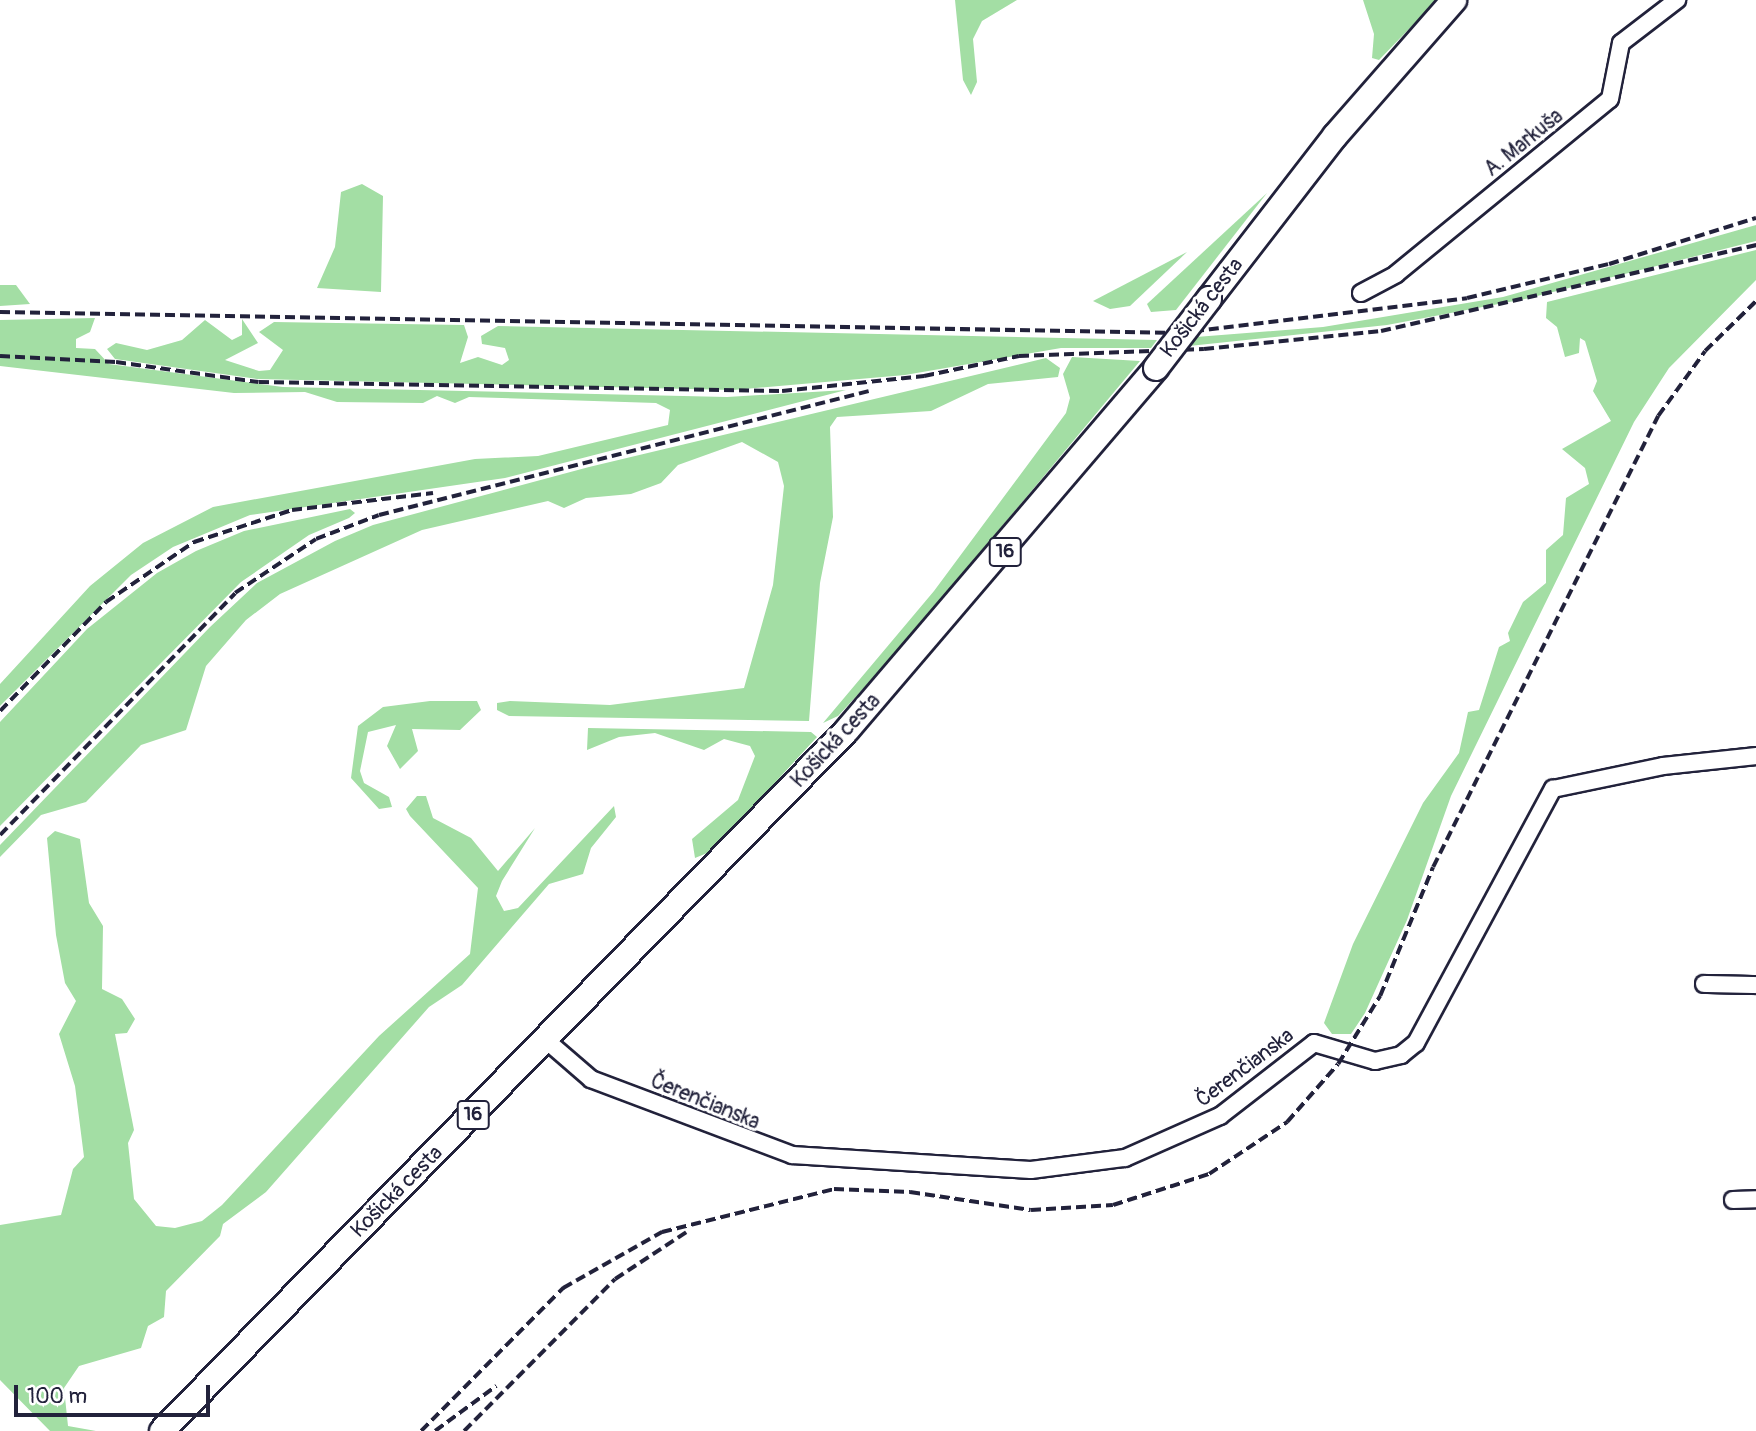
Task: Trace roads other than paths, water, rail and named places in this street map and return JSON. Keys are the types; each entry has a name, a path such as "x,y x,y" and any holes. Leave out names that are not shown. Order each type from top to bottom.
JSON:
{"main road":[{"name":"Košická cesta","path":"162,1431 547,1041 930,639 1156,368 1335,136 1454,0"}],"street":[{"name":"A. Markuša","path":"1361,293 1396,274 1610,99 1621,43 1677,0"},
{"name":"Čerenčianska","path":"547,1041 592,1079 792,1155 1031,1170 1125,1158 1220,1116 1314,1043 1375,1061 1401,1055 1416,1043 1553,789 1663,766 1756,756"},
{"path":"1704,984 1756,985"},
{"path":"1733,1200 1756,1199"}],"railway":[{"path":"0,312 1179,333 1467,298 1609,264 1756,218"},
{"path":"0,356 116,362 259,382 782,391 924,376 1019,356 1204,349 1381,331 1756,245"},
{"path":"421,1431 563,1288 662,1232 834,1189 910,1192 1031,1210 1113,1205 1209,1174 1287,1122 1338,1064 1380,996 1433,867 1658,416 1705,351 1756,301"},
{"path":"0,835 235,593 316,539 379,515 873,390"},
{"path":"0,711 106,602 194,542 292,510 433,493"},
{"path":"464,1431 615,1279 688,1231"},
{"path":"435,1431 496,1386"}]}
